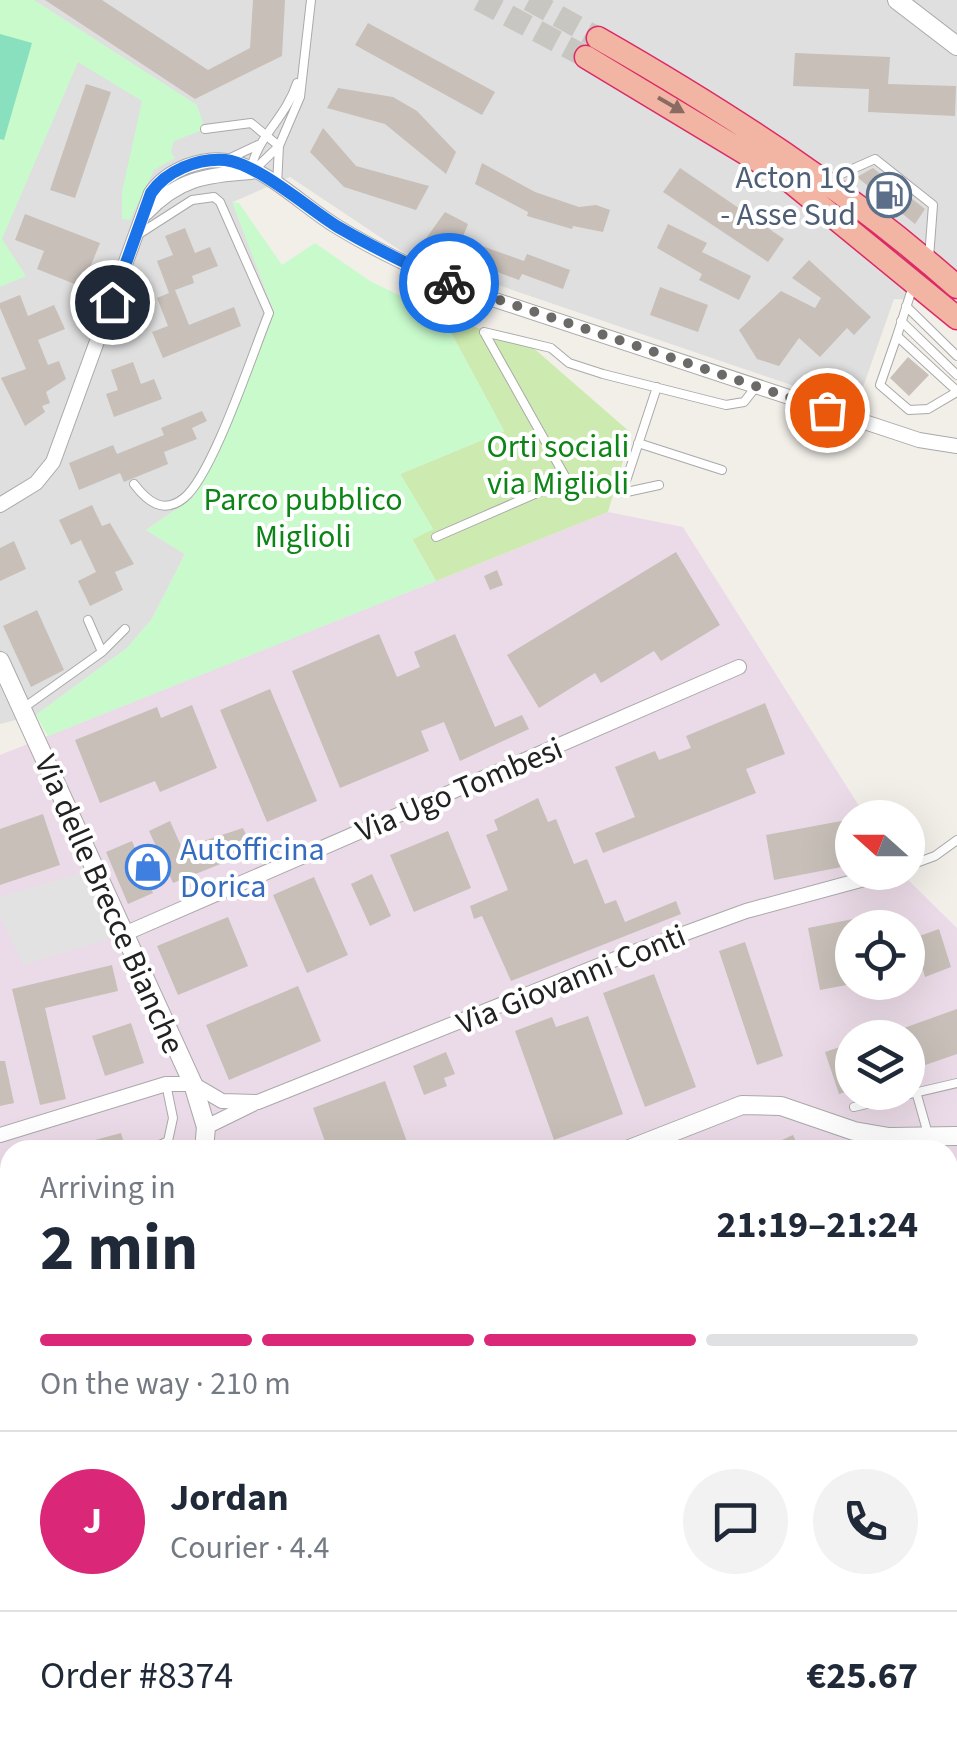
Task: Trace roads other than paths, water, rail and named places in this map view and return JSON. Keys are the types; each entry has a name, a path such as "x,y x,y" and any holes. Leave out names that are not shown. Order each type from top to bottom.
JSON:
{"highway":[{"path":"957,287 922,271 592,47 706,100 825,182 922,271 957,318"}],"street":[{"path":"896,0 957,46"},
{"path":"0,506 36,484 53,462 151,193 161,178 176,170 226,160 278,185 335,225 459,288 755,388 919,440 957,446"},
{"path":"146,214 168,190 182,183 251,172"},
{"name":"Via delle Brecce Bianche","path":"0,662 193,1084 206,1127 205,1140"},
{"name":"Via Ugo Tombesi","path":"124,934 739,667"},
{"name":"Via Giovanni Conti","path":"206,1127 258,1102 623,956 746,912 835,887"},
{"path":"0,1135 166,1084 193,1084 222,1102 258,1102"},
{"path":"653,1140 742,1105 781,1106 854,1130 929,1139 957,1136"}],"lane":[{"path":"251,172 279,146 296,111 310,0"},
{"path":"251,172 262,142 292,99 303,64"},
{"path":"205,129 251,123 262,142"},
{"path":"226,160 262,142 279,146"},
{"path":"278,185 279,146"},
{"path":"825,182 875,159 933,205 922,271 906,306 896,336 880,385 908,410 928,409 956,392 896,336"},
{"path":"134,484 150,504 159,507 184,498 205,467 269,314 220,202 214,197 192,200 138,235"},
{"path":"906,306 957,356"},
{"path":"901,321 957,375"},
{"path":"436,537 567,480 484,332 552,348 569,363 726,405 744,402 755,388"},
{"path":"656,387 622,493 659,485"},
{"path":"638,443 722,470"},
{"path":"88,620 102,652"},
{"path":"22,709 102,652 125,629"},
{"path":"925,860 957,840"},
{"path":"925,1093 957,1083"},
{"path":"166,1084 173,1118 168,1140"},
{"path":"920,1110 929,1139"}],"tunnel":[{"path":"479,0 586,57"},
{"path":"529,0 598,38"}],"place":[{"name":"Acton 1Q - Asse Sud","path":"889,195"},
{"name":"Autofficina Dorica","path":"148,867"}],"park label":[{"name":"Orti sociali via Miglioli","path":"558,464"},
{"name":"Parco pubblico Miglioli","path":"303,518"}]}
